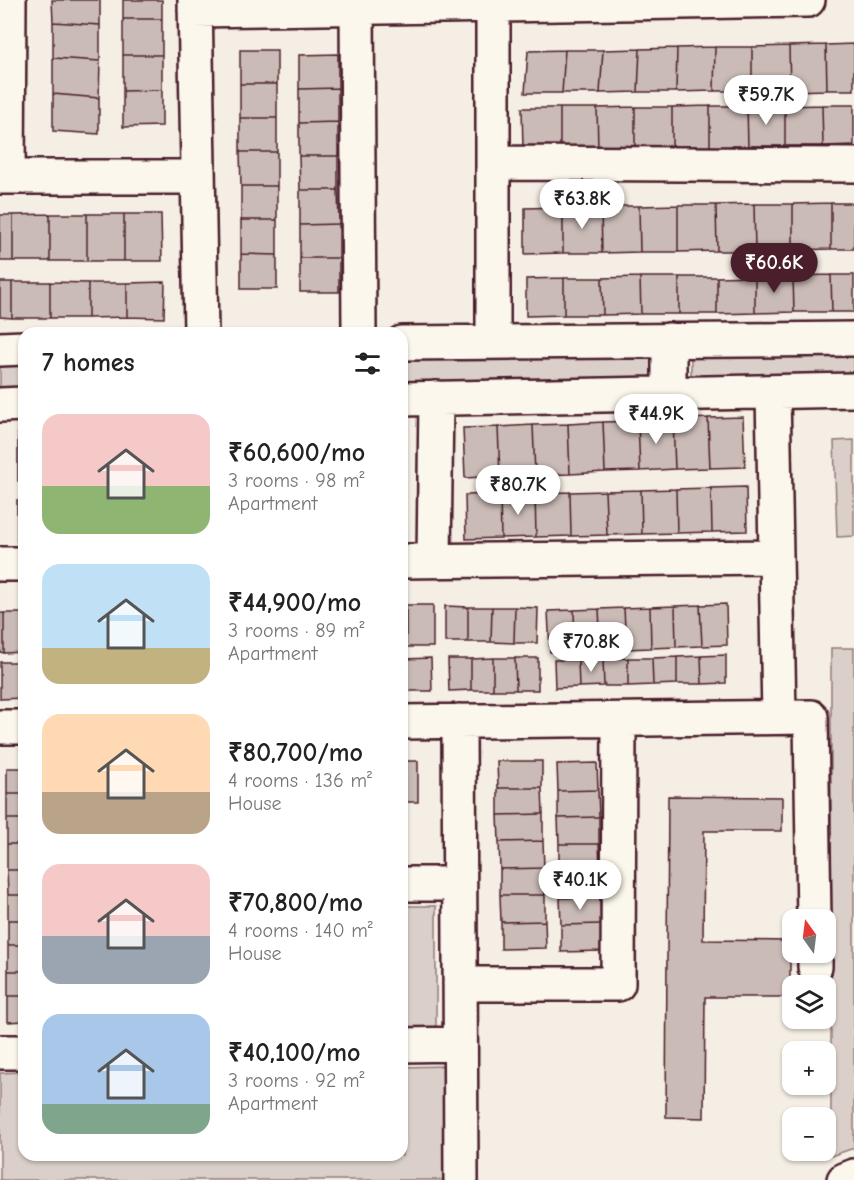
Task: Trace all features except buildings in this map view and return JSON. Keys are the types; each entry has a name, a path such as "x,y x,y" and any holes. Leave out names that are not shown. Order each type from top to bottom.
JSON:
{"street":[{"path":"9,0 4,177 198,177"},
{"path":"201,327 195,5 357,7 808,0"},
{"path":"493,5 493,341"},
{"path":"357,7 359,327"},
{"path":"493,164 854,165"},
{"path":"408,343 854,339"},
{"path":"669,340 669,394"},
{"path":"0,349 18,348"},
{"path":"408,399 854,390"},
{"path":"774,392 779,717"},
{"path":"434,560 436,398"},
{"path":"0,405 18,404"},
{"path":"408,561 776,556"},
{"path":"0,564 18,564"},
{"path":"408,722 811,717 814,909"},
{"path":"460,984 618,984 619,720"},
{"path":"459,721 461,1180"},
{"path":"0,727 18,727"},
{"path":"408,884 459,884"},
{"path":"408,1045 460,1044"},
{"path":"0,1052 18,1052"},
{"path":"844,1180 854,1176"}],"shaded area":[{"path":"691,352 854,352 854,382 691,382"},
{"path":"655,354 656,384 408,387 408,357"},
{"path":"18,363 18,392 0,393 0,364"},
{"path":"854,440 854,536 837,537 834,441"},
{"path":"831,648 854,648 854,1148 836,1154 836,1107 831,1107 831,1095 836,1095 836,1041 831,1041 831,1029 836,1029 836,975 831,975 831,963 836,963 836,909 831,909"},
{"path":"408,906 436,906 436,1032 408,1032"},
{"path":"447,1066 446,1180 0,1180 0,1073 18,1072 18,1161 408,1161 408,1067"}]}
